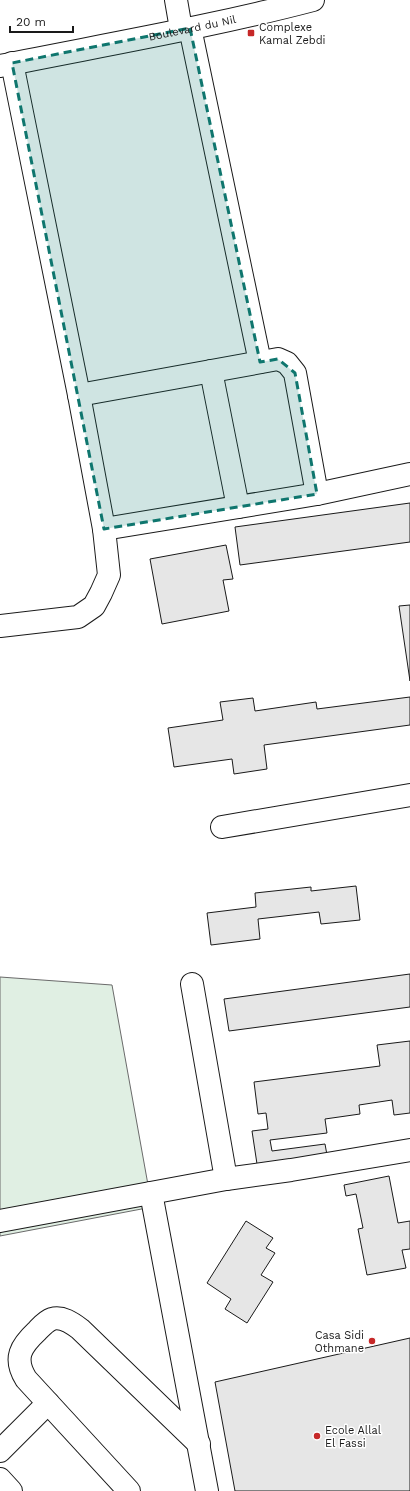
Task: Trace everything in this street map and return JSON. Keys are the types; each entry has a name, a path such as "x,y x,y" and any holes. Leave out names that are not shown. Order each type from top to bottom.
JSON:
{"street":[{"path":"176,0 186,28 260,362"},
{"name":"Boulevard du Nil","path":"6,65 286,7 313,0"},
{"path":"0,626 78,617 94,606 102,594 109,575 104,529 79,395 6,65"},
{"path":"79,395 278,359 287,363 295,373 317,494"},
{"path":"211,371 238,507"},
{"path":"104,529 317,494 410,474"},
{"path":"222,827 410,795"},
{"path":"192,984 226,1179"},
{"path":"0,1221 226,1179 291,1170 410,1150"},
{"path":"151,1193 207,1491"},
{"path":"129,1491 26,1379 21,1371 19,1360 24,1345 47,1322 52,1319 64,1320 80,1329 199,1444"},
{"path":"0,1451 48,1403"},
{"path":"0,1479 11,1491"}],"highlighted area":[{"path":"190,28 260,362 278,359 295,373 317,494 104,529 12,63"}],"green space":[{"path":"0,977 112,985 152,1207 0,1236"}],"building":[{"path":"410,503 410,542 240,565 235,527"},
{"path":"226,545 233,579 223,580 229,611 162,624 150,559"},
{"path":"410,605 410,681 399,606"},
{"path":"410,697 410,725 264,745 267,769 234,774 232,759 174,767 168,728 223,720 220,702 253,698 255,711 316,702 317,709"},
{"path":"356,886 360,920 321,924 319,912 258,919 260,939 211,945 207,913 256,907 255,893 311,887 311,891"},
{"path":"410,974 410,1007 229,1031 224,999"},
{"path":"410,1041 410,1113 394,1115 392,1100 359,1105 360,1114 325,1119 327,1133 270,1140 272,1151 325,1144 327,1155 257,1164 252,1131 268,1129 266,1113 258,1114 254,1082 380,1066 377,1045"},
{"path":"389,1176 398,1223 410,1221 410,1249 402,1250 406,1268 367,1275 358,1229 363,1228 356,1194 346,1196 344,1185"},
{"path":"246,1221 273,1238 266,1248 275,1253 261,1275 273,1282 247,1323 225,1309 231,1299 207,1283"},
{"name":"Ecole Allal El Fassi","path":"410,1338 410,1491 235,1491 215,1382"}],"place":[{"name":"Complexe Kamal Zebdi","path":"251,33"},
{"name":"Casa Sidi Othmane","path":"372,1341"},
{"name":"Ecole Allal El Fassi","path":"317,1436"}]}
